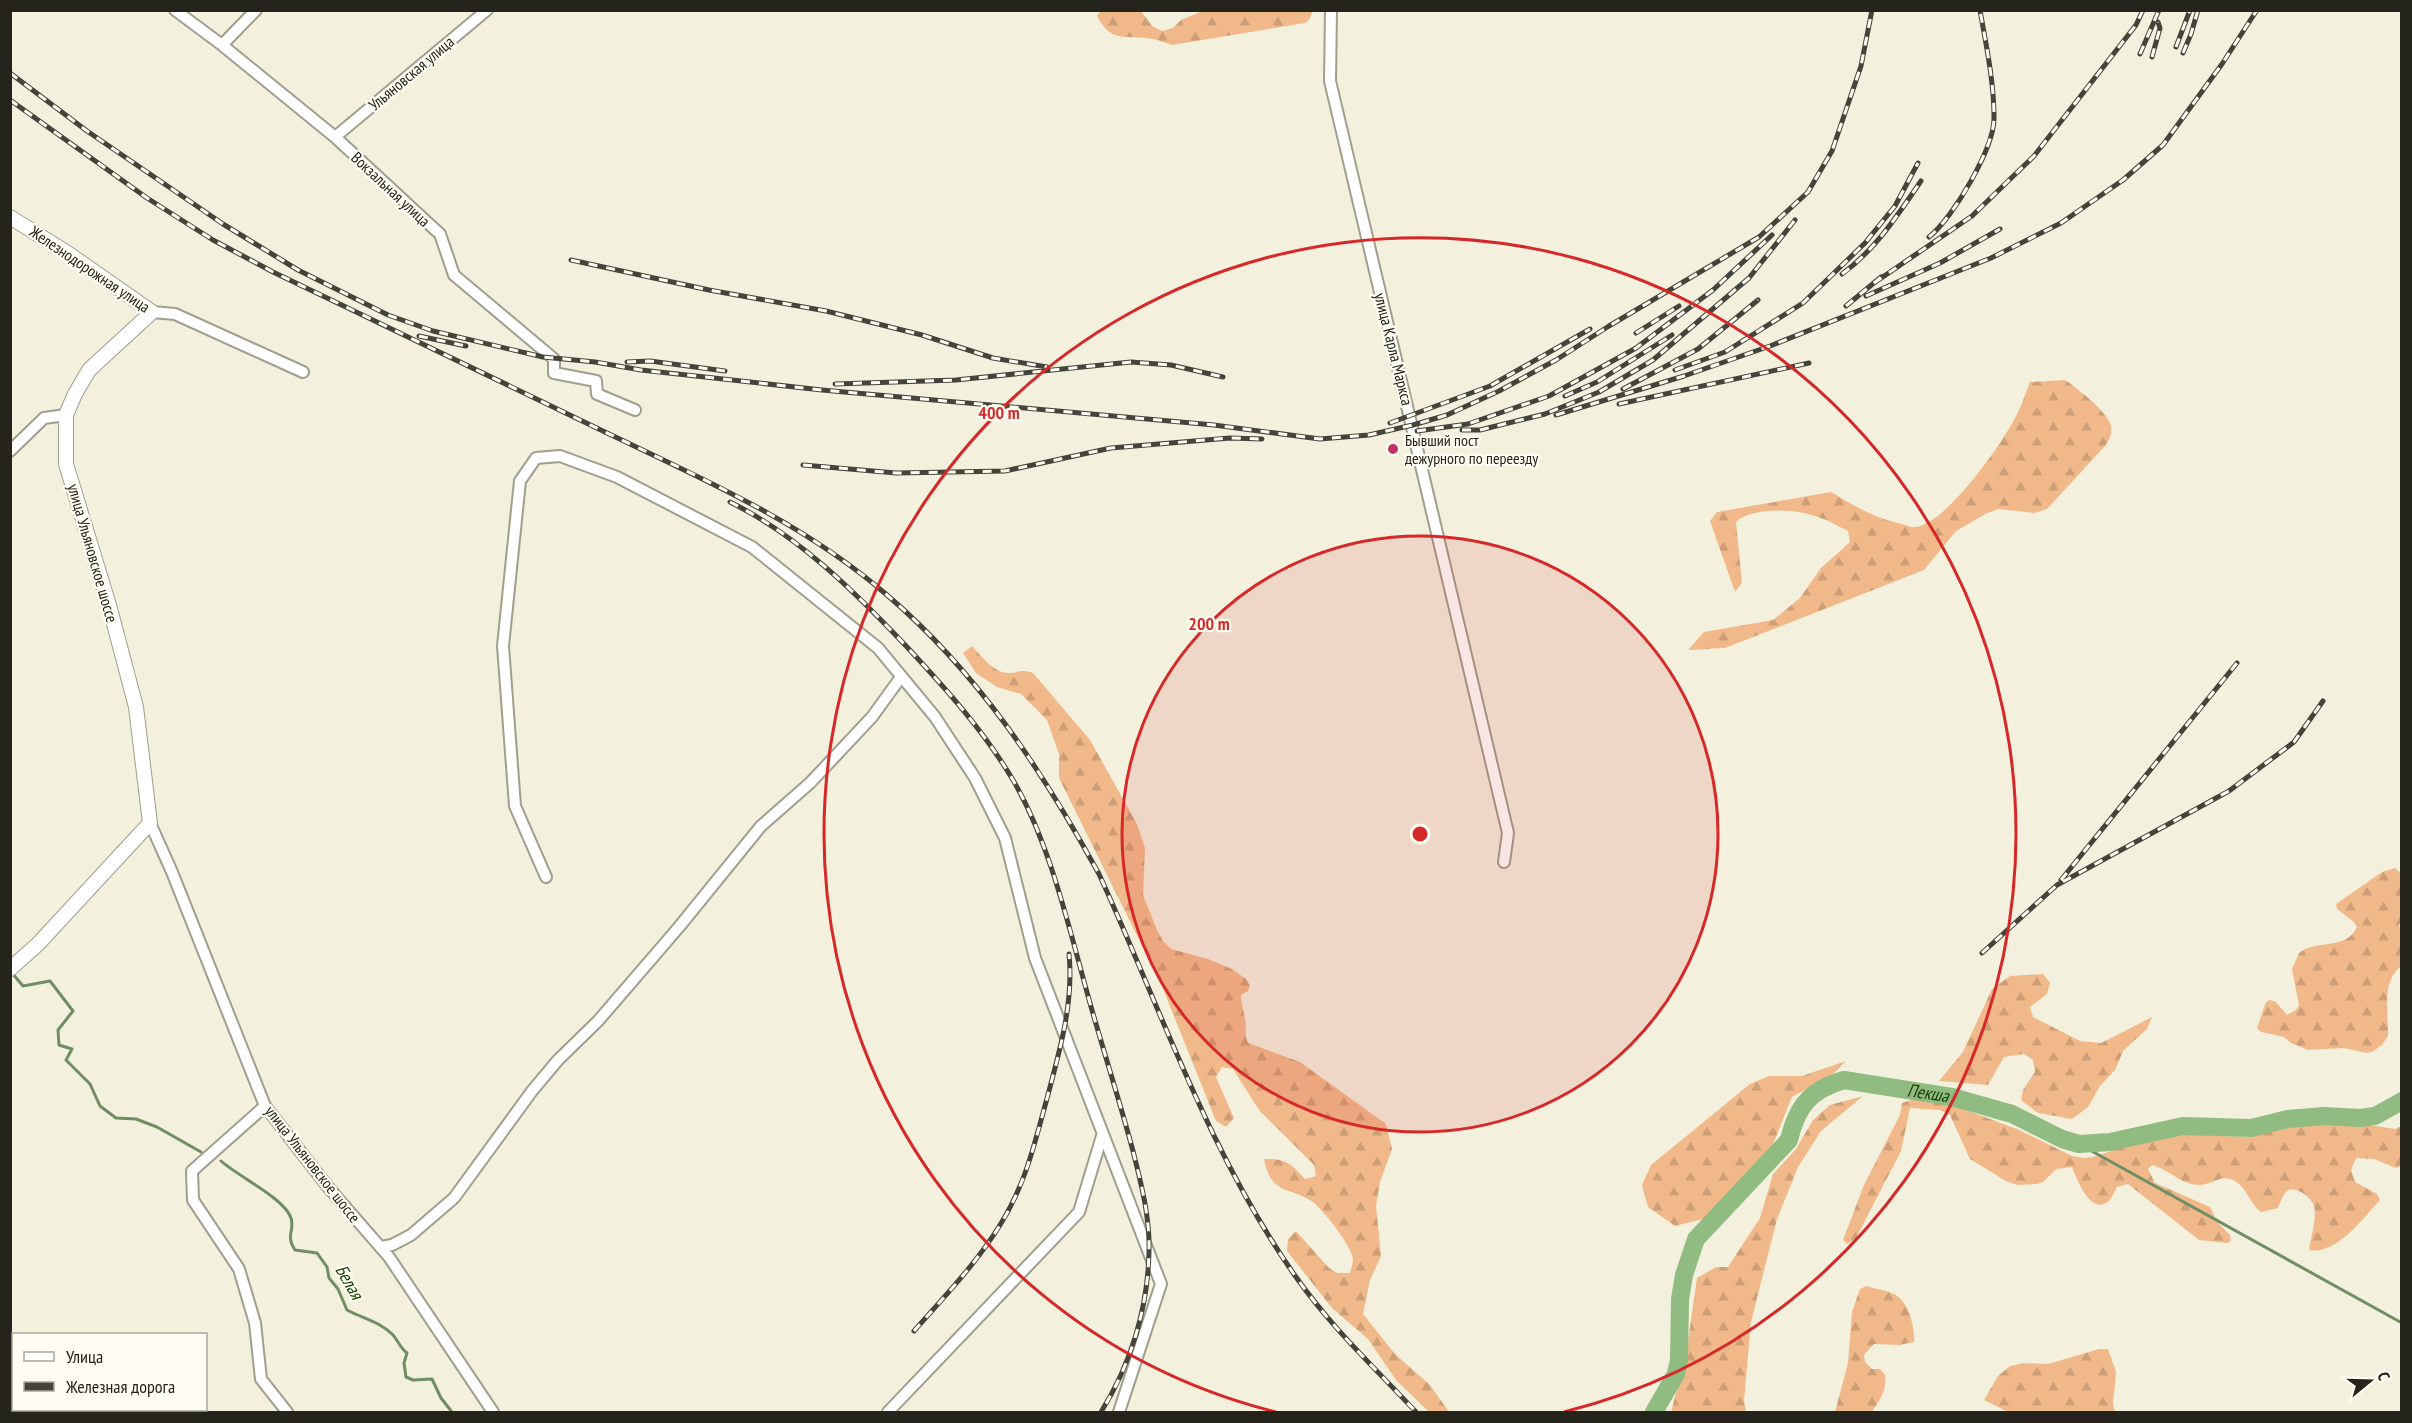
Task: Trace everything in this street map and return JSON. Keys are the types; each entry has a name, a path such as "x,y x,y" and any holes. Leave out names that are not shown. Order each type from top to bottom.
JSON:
{"street":[{"name":"Вокзальная улица","path":"175,10 222,45 335,137 440,234 454,275 554,359 554,373 596,381 597,394 635,410"},
{"path":"222,45 256,10"},
{"name":"Ульяновская улица","path":"335,137 487,10"},
{"name":"улица Карла Маркса","path":"1331,10 1329,81 1508,833 1504,862"},
{"name":"Железнодорожная улица","path":"10,217 69,254 152,312 175,314 303,372"},
{"name":"улица Ульяновское шоссе","path":"152,312 89,370 66,415 66,464 136,707 150,823 172,872 265,1106 327,1187 381,1247 493,1413"},
{"path":"10,451 44,418 66,415"},
{"path":"546,877 515,806 503,646 520,480 536,458 560,456 617,477 752,547 878,648 935,717 960,753 1005,838 1016,877 1023,919 1035,958 1161,1284 1119,1413"},
{"path":"381,1247 392,1245 411,1235 454,1198 532,1091 558,1060 598,1021 679,927 761,826 810,783 872,717 901,677"},
{"path":"10,969 38,944 150,823"},
{"path":"265,1106 192,1171 193,1200 239,1269 255,1323 261,1379 287,1413"},
{"path":"888,1413 1078,1212 1102,1136"}],"green space":[{"path":"1101,10 1141,11 1152,26 1162,31 1173,28 1181,20 1202,11 1313,11 1305,23 1172,45 1153,39 1114,35 1108,31 1097,16"},
{"path":"2065,380 2103,412 2110,423 2111,433 2105,446 2047,509 2035,513 1999,509 1987,513 1956,531 1924,570 1725,648 1688,650 1704,632 1773,620 1800,598 1821,568 1850,542 1848,531 1809,514 1763,511 1743,517 1736,522 1742,583 1735,592 1710,521 1717,512 1831,492 1865,511 1892,521 1913,527 1928,523 1958,497 1988,460 2011,425 2030,382"},
{"path":"972,646 999,671 1033,673 1090,740 1137,824 1145,848 1143,895 1157,930 1171,949 1208,959 1232,969 1246,979 1250,986 1248,991 1241,995 1241,1001 1248,1043 1300,1062 1386,1124 1392,1149 1380,1182 1376,1206 1381,1256 1370,1280 1363,1314 1395,1354 1430,1385 1449,1412 1429,1412 1396,1380 1368,1339 1332,1308 1287,1251 1288,1239 1296,1231 1328,1267 1337,1273 1350,1273 1353,1261 1348,1246 1313,1202 1277,1185 1271,1179 1264,1159 1288,1163 1305,1179 1316,1176 1314,1165 1259,1110 1233,1069 1222,1067 1216,1077 1234,1118 1226,1127 1216,1121 1161,984 1059,778 1059,754 1047,720 1021,694 997,687 976,673 963,653"},
{"path":"2395,868 2401,873 2402,921 2399,925 2401,966 2390,981 2387,999 2388,1036 2382,1045 2366,1053 2344,1048 2308,1050 2291,1043 2284,1037 2261,1032 2257,1028 2266,1002 2270,1000 2276,1002 2287,1015 2296,1010 2299,1005 2292,969 2299,953 2314,946 2346,939 2357,927 2337,909 2336,904 2382,872"},
{"path":"2043,974 2050,983 2047,994 2030,1007 2033,1017 2080,1041 2101,1043 2152,1017 2147,1029 2123,1051 2115,1070 2100,1086 2088,1107 2072,1119 2038,1113 2021,1100 2023,1090 2035,1072 2033,1060 2024,1054 2004,1057 1988,1085 1939,1081 1963,1052 1992,989 2010,976"},
{"path":"1846,1061 1833,1074 1792,1097 1769,1154 1707,1218 1675,1226 1648,1207 1642,1185 1651,1165 1750,1084 1769,1076 1802,1076"},
{"path":"1863,1096 1821,1131 1798,1167 1777,1219 1751,1322 1744,1400 1746,1412 1671,1412 1686,1355 1697,1278 1716,1267 1728,1267 1760,1218 1773,1174 1796,1149 1813,1120 1830,1105"},
{"path":"1918,1098 1934,1099 1950,1104 2017,1129 2072,1156 2083,1158 2176,1134 2248,1137 2301,1125 2350,1122 2395,1129 2401,1126 2401,1166 2396,1168 2374,1159 2356,1158 2351,1170 2355,1182 2377,1194 2380,1200 2349,1234 2329,1247 2309,1250 2315,1211 2313,1203 2299,1191 2287,1191 2278,1208 2261,1212 2235,1181 2225,1178 2199,1185 2193,1184 2152,1165 2148,1169 2155,1183 2210,1207 2218,1223 2230,1235 2231,1241 2227,1243 2199,1240 2128,1184 2117,1187 2109,1200 2100,1205 2089,1199 2072,1167 2056,1169 2043,1182 2037,1184 2017,1185 2006,1181 1970,1159 1950,1115 1940,1110 1910,1108 1901,1151 1856,1238 1847,1244 1843,1240 1864,1185 1900,1115 1902,1103"},
{"path":"1866,1286 1888,1291 1904,1302 1912,1323 1914,1342 1899,1345 1874,1344 1864,1355 1865,1362 1872,1369 1880,1369 1885,1375 1884,1390 1880,1399 1872,1412 1835,1412 1848,1363 1852,1312 1860,1289"},
{"path":"2099,1349 2108,1349 2116,1372 2113,1404 2115,1412 2008,1412 1984,1400 1998,1376 2010,1366 2024,1363 2048,1364"}],"waterway":[{"name":"Белая","path":"12,973 23,986 50,981 73,1011 58,1030 59,1045 72,1049 66,1060 90,1084 100,1106 116,1118 136,1119 157,1127 201,1152"},
{"name":"Пекша","path":"1654,1412 1676,1374 1679,1360 1680,1299 1684,1275 1696,1239 1789,1140 1796,1118 1807,1101 1814,1094 1832,1084 1844,1080 1952,1097 2012,1114 2062,1139 2079,1144 2110,1142 2183,1126 2251,1128 2288,1119 2324,1116 2360,1118 2375,1116 2402,1101"},
{"path":"2079,1144 2402,1323"},
{"name":"Белая","path":"221,1161 271,1195 287,1210 291,1218 290,1237 295,1250 317,1253 327,1267 329,1278 338,1289 347,1310 376,1323 392,1334 407,1353 404,1363 406,1377 413,1380 432,1379 441,1398 452,1412"}],"railway":[{"path":"10,73 87,131 223,224 298,270 388,315 433,331 543,357 595,362 641,370 822,390 1214,425 1320,439 1369,435 1447,415 1499,391 1556,360 1759,237 1808,192 1832,151 1861,66 1872,10"},
{"path":"1929,237 1939,228 1971,181 1988,146 1992,130 1993,90 1980,10"},
{"path":"1874,283 1972,216 2034,156 2136,25 2143,10"},
{"path":"2140,54 2159,10"},
{"path":"2176,47 2190,10"},
{"path":"2183,53 2198,10"},
{"path":"1556,415 1684,376 1770,346 1991,258 2061,223 2123,180 2163,145 2222,64 2257,10"},
{"path":"2152,57 2160,28 2158,22"},
{"path":"10,100 147,198 213,240 273,272 715,485 787,524 855,569 920,625 979,690 1006,725 1077,835 1099,874 1212,1131 1265,1230 1296,1277 1324,1313 1416,1412"},
{"path":"1675,370 1725,352 1803,303 1865,243 1895,206 1918,163"},
{"path":"1842,274 1876,243 1921,181"},
{"path":"1462,430 1480,430 1545,414 1599,392 1653,360 1749,278 1795,220"},
{"path":"1866,296 1940,263 2000,229"},
{"path":"1417,431 1468,424 1549,396 1636,348 1713,290 1772,235"},
{"path":"571,260 709,290 826,311 922,335 993,358 1047,367"},
{"path":"1846,306 1881,277"},
{"path":"1623,389 1698,349 1758,300"},
{"path":"1636,333 1679,306"},
{"path":"1390,423 1490,386 1590,329"},
{"path":"1565,396 1597,382 1672,335"},
{"path":"419,336 466,346"},
{"path":"627,362 650,361 725,371"},
{"path":"835,384 956,380 1131,362 1171,365 1223,377"},
{"path":"1619,404 1809,363"},
{"path":"803,465 896,473 1005,471 1111,448 1230,438 1262,439"},
{"path":"730,502 803,548 846,586 907,647 990,744 1013,780 1039,835 1060,896 1128,1134 1142,1188 1148,1226 1148,1272 1136,1335 1121,1375 1101,1412"},
{"path":"2061,880 2237,663"},
{"path":"1982,953 2057,885 2229,791 2294,742 2323,701"},
{"path":"914,1331 981,1253 1000,1225 1016,1195 1028,1165 1056,1065 1067,1010 1069,954"}],"place":[{"name":"Бывший пост дежурного по переезду","path":"1393,449"}]}
